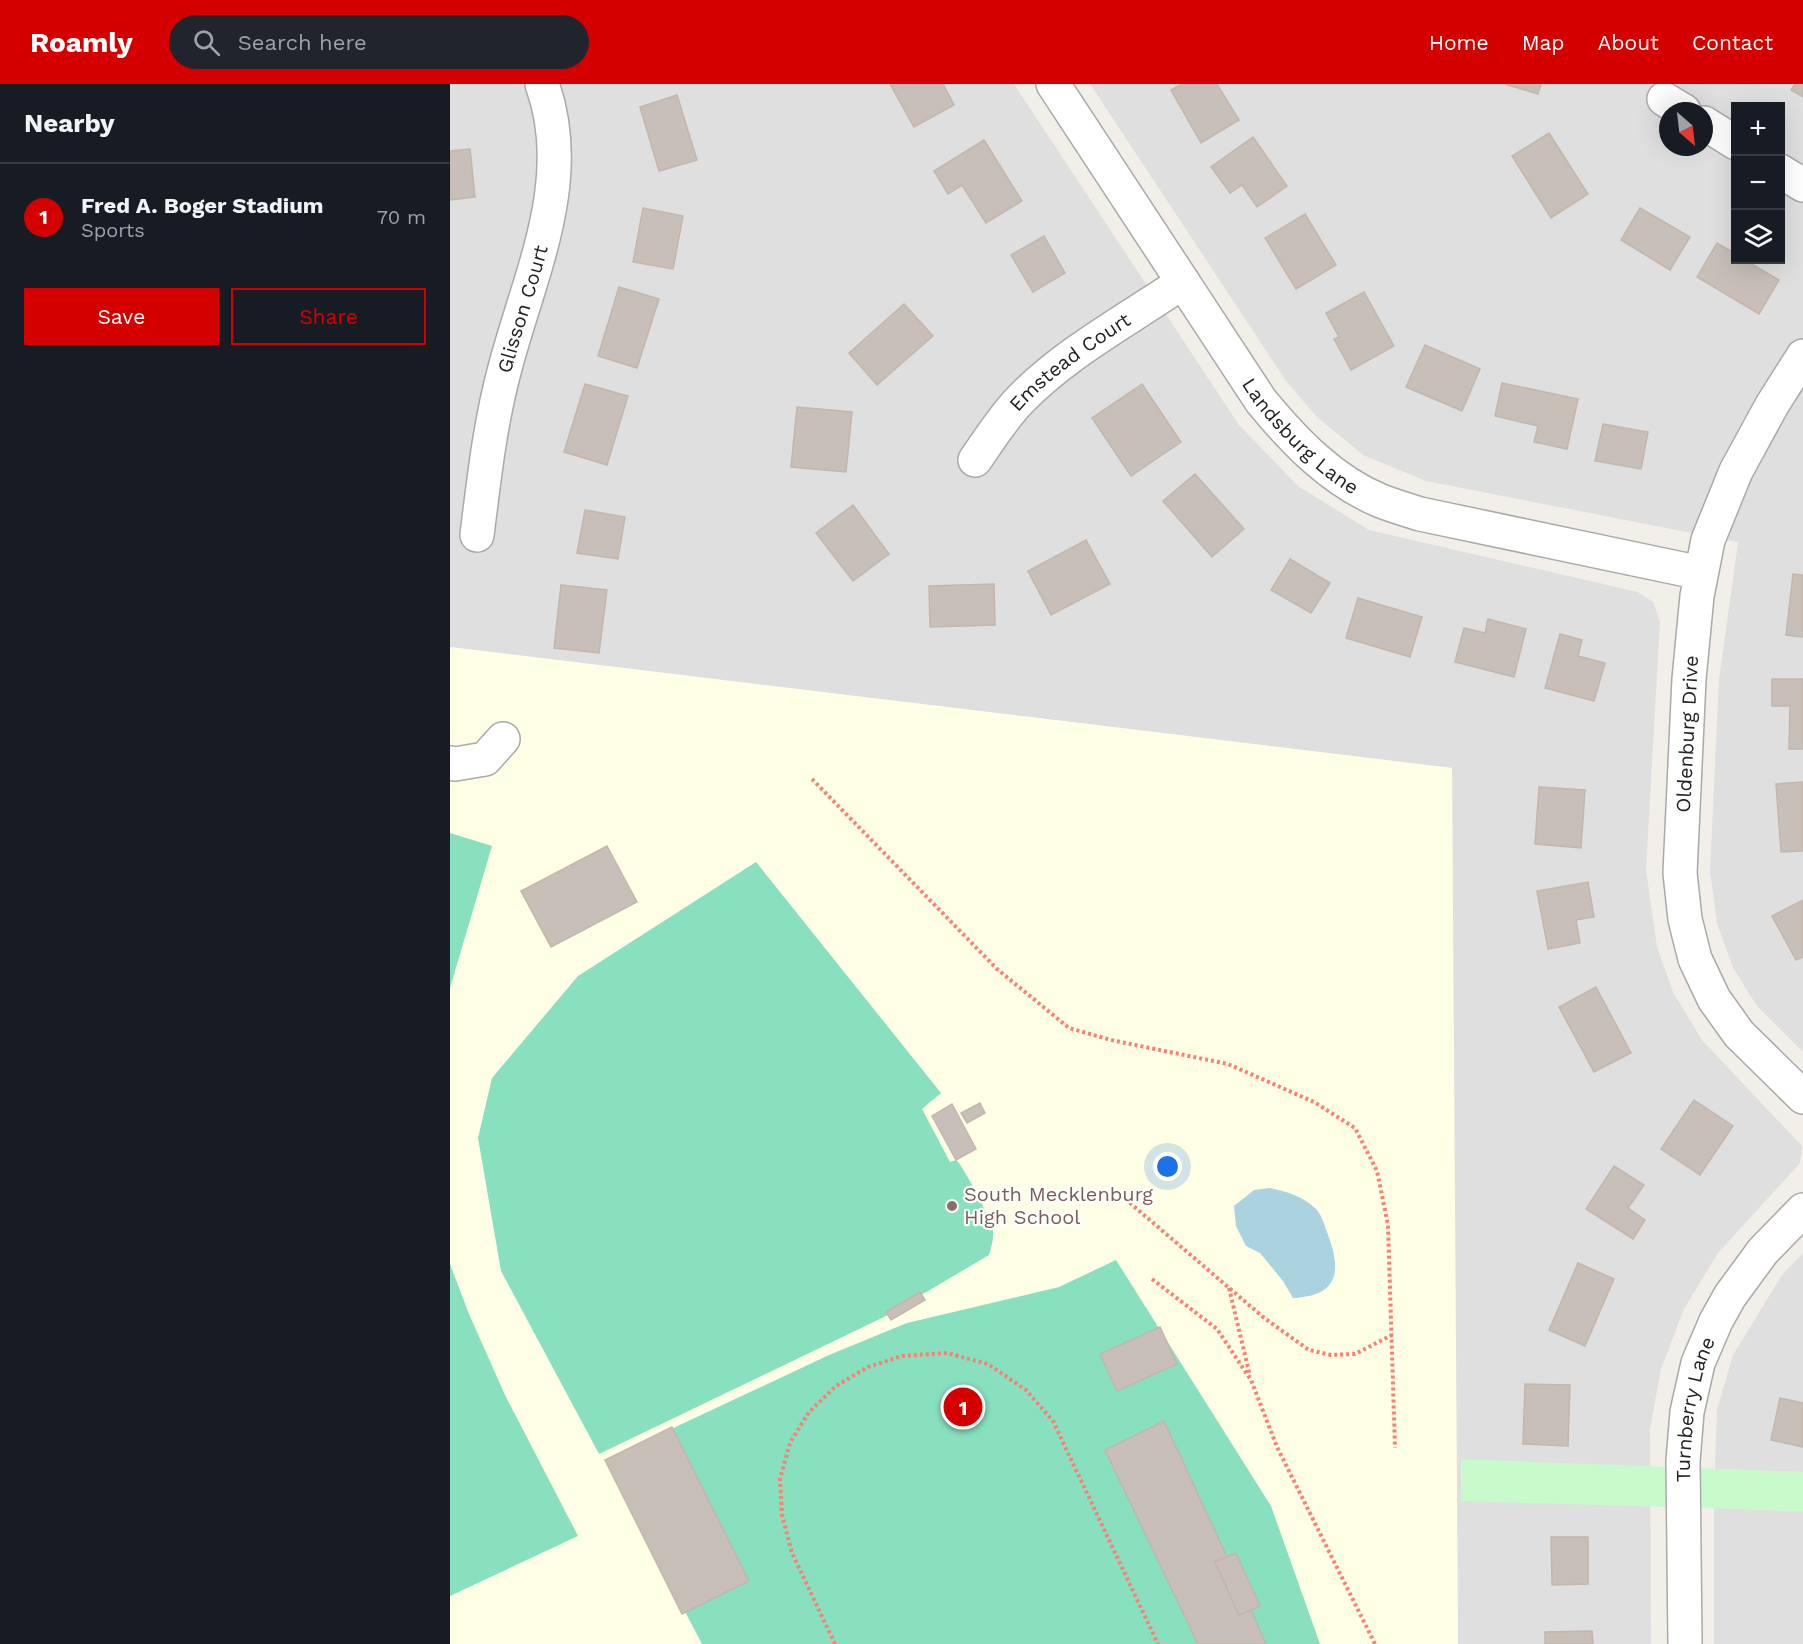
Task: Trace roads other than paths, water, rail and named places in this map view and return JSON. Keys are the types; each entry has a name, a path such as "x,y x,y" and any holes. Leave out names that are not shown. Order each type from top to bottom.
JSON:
{"street":[{"name":"Glisson Court","path":"477,535 487,452 504,370 552,203 554,137 542,84"},
{"name":"Landsburg Lane","path":"1053,84 1261,401 1291,437 1342,479 1380,500 1420,514 1701,573"},
{"path":"1713,129 1731,140"},
{"path":"1785,174 1803,185"},
{"name":"Emstead Court","path":"975,460 1003,419 1057,366 1183,282"},
{"name":"Oldenburg Drive","path":"1803,356 1772,405 1736,471 1708,540 1701,573 1689,679 1680,873 1685,919 1695,959 1714,999 1739,1034 1803,1096"},
{"path":"450,763 485,759 503,739"},
{"name":"Turnberry Lane","path":"1685,1644 1683,1461 1687,1412 1698,1364 1716,1321 1730,1296 1764,1251 1803,1210"}],"water":[{"path":"1270,1188 1300,1198 1316,1209 1322,1218 1335,1260 1335,1271 1328,1287 1319,1293 1293,1298 1283,1281 1260,1253 1246,1246 1236,1226 1234,1206 1254,1190"}],"place":[{"name":"South Mecklenburg High School","path":"952,1206"},
{"name":"Fred A. Boger Stadium","path":"963,1407"}]}
